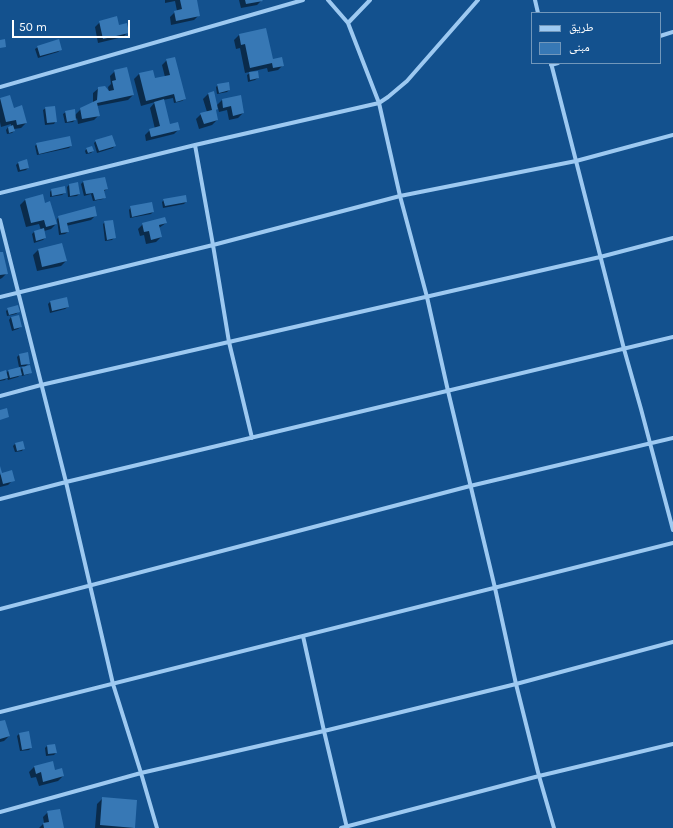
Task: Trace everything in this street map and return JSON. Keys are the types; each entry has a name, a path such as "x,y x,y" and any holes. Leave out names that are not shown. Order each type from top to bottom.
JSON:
{"street":[{"path":"0,87 303,0"},
{"path":"328,0 348,23 379,103 400,196 427,297 516,684 554,828"},
{"path":"348,23 370,0"},
{"path":"0,193 195,145 379,103 407,81 478,0"},
{"path":"535,0 538,12"},
{"path":"661,36 673,32"},
{"path":"551,64 624,349 673,530"},
{"path":"0,297 214,245 400,196 576,161 673,135"},
{"path":"195,145 214,245 229,342 252,438"},
{"path":"0,220 66,482 113,684 142,773 157,828"},
{"path":"0,396 41,385 600,257 673,238"},
{"path":"0,499 673,337"},
{"path":"0,609 470,486 673,438"},
{"path":"0,712 673,543"},
{"path":"303,636 347,827"},
{"path":"0,812 142,773 324,731 516,684 673,642"},
{"path":"340,828 540,776 673,744"}],"building":[{"path":"180,0 197,0 200,16 176,21 174,11 182,9"},
{"path":"245,0 262,0 263,1 246,4"},
{"path":"117,16 119,25 127,23 129,33 103,39 99,21"},
{"path":"266,28 273,59 282,57 284,66 273,68 272,63 250,68 245,44 241,45 239,34"},
{"path":"5,39 6,47 0,48 0,40"},
{"path":"59,39 62,50 40,56 37,46"},
{"path":"175,57 186,99 176,102 174,94 146,101 139,73 153,70 155,78 170,75 166,59"},
{"path":"127,67 134,95 97,103 100,116 82,119 80,108 97,100 98,87 105,86 109,91 114,90 112,81 116,80 114,70"},
{"path":"258,71 259,78 250,80 249,72"},
{"path":"229,82 230,90 219,93 217,84"},
{"path":"214,91 218,109 216,110 218,120 204,124 200,113 212,110 208,93"},
{"path":"10,95 14,108 22,105 27,123 17,125 16,120 6,122 0,98"},
{"path":"241,95 244,113 233,116 231,106 223,108 222,99"},
{"path":"164,99 170,124 178,122 180,130 151,137 149,129 160,126 154,102"},
{"path":"55,106 57,122 47,123 45,107"},
{"path":"75,109 76,120 67,122 65,111"},
{"path":"13,125 15,131 9,133 8,127"},
{"path":"112,135 116,146 99,151 95,140"},
{"path":"70,136 72,146 39,154 36,143"},
{"path":"92,146 94,151 88,153 86,148"},
{"path":"27,159 29,168 20,170 18,162"},
{"path":"105,177 108,189 104,190 106,198 95,200 93,193 86,194 83,181"},
{"path":"78,182 80,194 70,196 69,184"},
{"path":"65,186 66,193 52,196 51,189"},
{"path":"43,194 45,203 50,201 57,224 46,227 44,220 31,223 25,199"},
{"path":"186,195 187,202 165,206 163,199"},
{"path":"152,202 154,212 132,217 130,206"},
{"path":"95,206 97,216 67,223 69,232 61,233 58,216"},
{"path":"165,217 167,223 159,225 162,237 151,240 149,231 144,232 142,223"},
{"path":"113,220 116,238 107,240 104,221"},
{"path":"44,228 46,238 36,241 34,231"},
{"path":"62,243 67,261 42,267 38,249"},
{"path":"0,252 3,252 8,274 0,275"},
{"path":"67,297 69,307 52,311 50,301"},
{"path":"18,305 20,312 9,315 7,308"},
{"path":"19,315 22,327 14,329 11,317"},
{"path":"28,352 30,364 21,365 19,354"},
{"path":"30,365 32,373 24,375 22,367"},
{"path":"20,367 22,375 10,378 8,370"},
{"path":"6,370 8,378 0,380 0,372"},
{"path":"7,408 9,417 0,420 0,410"},
{"path":"23,441 25,449 17,451 15,443"},
{"path":"0,466 2,473 12,470 15,481 3,484"},
{"path":"5,720 10,736 0,739 0,721"},
{"path":"29,731 32,748 22,750 19,733"},
{"path":"55,744 57,753 48,754 47,745"},
{"path":"53,761 55,770 62,768 64,776 43,782 41,772 36,774 34,766"},
{"path":"102,797 137,800 135,828 100,825"},
{"path":"60,809 64,828 44,828 43,823 49,822 47,811"}]}
